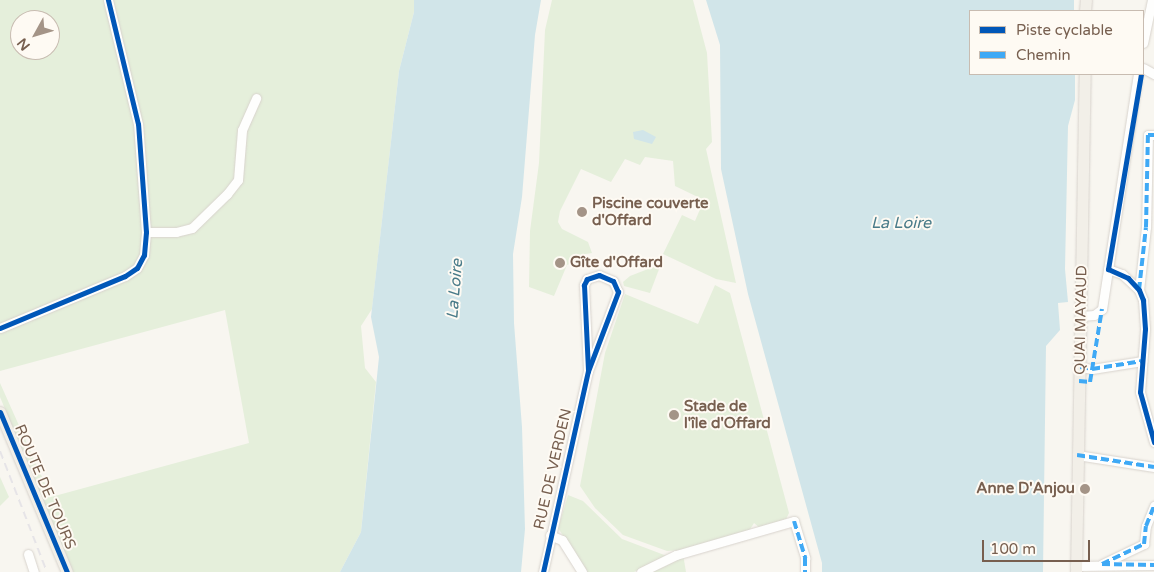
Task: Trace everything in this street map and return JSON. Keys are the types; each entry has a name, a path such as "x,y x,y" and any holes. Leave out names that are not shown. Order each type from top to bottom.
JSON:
{"main road":[{"name":"QUAI MAYAUD","path":"1075,570 1085,75"},
{"name":"ROUTE DE TOURS","path":"0,412 67,572"}],"street":[{"path":"0,328 125,276 137,268 144,255 146,232 138,124 108,0"},
{"path":"1144,38 1152,0"},
{"path":"1081,316 1094,315 1102,308 1138,75"},
{"path":"146,232 176,232 192,228 227,194 238,180 242,130 256,98"},
{"path":"1139,290 1146,227 1148,135 1154,134"},
{"path":"1108,269 1122,274 1139,290 1143,300 1145,329 1140,392 1154,442"},
{"path":"598,275 613,281 618,292 588,371 584,285 587,279 598,275"},
{"path":"1080,367 1095,369 1142,361"},
{"name":"RUE DE VERDEN","path":"543,572 588,371"},
{"path":"1077,455 1154,467"},
{"path":"1075,570 1102,564 1144,544 1146,526 1154,506"},
{"path":"641,572 676,555 794,521 805,558 805,572"},
{"path":"550,535 562,540 582,572"},
{"path":"28,554 34,572"},
{"path":"1102,564 1154,565"}],"green space":[{"path":"0,0 414,0 414,12 399,71 372,309 361,326 365,368 376,382 361,532 340,572 73,572 0,397 0,383 51,497 249,443 225,310 0,371"},
{"path":"552,0 693,0 707,53 712,142 706,149 736,283 716,279 663,254 682,215 695,221 704,200 675,186 673,161 645,157 640,165 625,159 611,182 581,169 560,211 558,222 562,229 588,242 592,253 580,255 581,259 567,265 554,296 529,287 530,231 539,163 545,30"},
{"path":"661,264 650,293 624,286 623,282 630,276"},
{"name":"Stade de l'île d'Offard","path":"715,285 730,293 789,513 786,519 760,528 754,523 749,531 682,550 667,551 623,535 595,508 580,486 605,353 625,294 698,324"},
{"path":"0,477 9,497 0,506"},
{"path":"568,495 583,501 622,539 667,556 634,572 587,572 558,528"},
{"path":"683,554 686,572 648,572"}],"water":[{"name":"La Loire","path":"414,0 541,0 535,35 522,197 513,254 514,323 522,427 525,529 521,572 340,572 361,532 379,357 371,317 399,71 414,12"},
{"name":"La Loire","path":"706,0 1074,0 1074,10 969,10 969,75 1075,75 1075,100 1068,126 1065,269 1068,302 1058,303 1060,330 1046,346 1043,572 822,572 822,563 748,294 721,169 720,45"},
{"path":"643,130 656,137 652,144 634,139 633,132"}],"railway":[{"path":"0,451 47,572"}],"marked path":[{"path":"1139,290 1146,227 1148,135 1154,135"},
{"path":"1079,381 1090,382 1102,309"},
{"path":"1080,367 1092,369 1142,361"},
{"path":"1077,455 1154,467"},
{"path":"1102,564 1144,544 1146,526 1154,506"},
{"path":"794,521 805,558 805,572"},
{"path":"1102,564 1154,565"}],"cycle path":[{"path":"0,328 125,276 137,268 144,255 146,232 138,124 108,0"},
{"path":"1141,75 1108,269 1128,278 1139,290 1143,300 1145,329 1140,392 1154,442"},
{"path":"543,572 588,371 618,292 613,281 599,275 587,279 584,285 588,371"},
{"path":"0,412 67,572"}],"place":[{"name":"Piscine couverte d'Offard","path":"582,212"},
{"name":"Gîte d'Offard","path":"560,263"},
{"name":"Stade de l'île d'Offard","path":"674,415"},
{"name":"Anne D'Anjou","path":"1085,489"}]}
